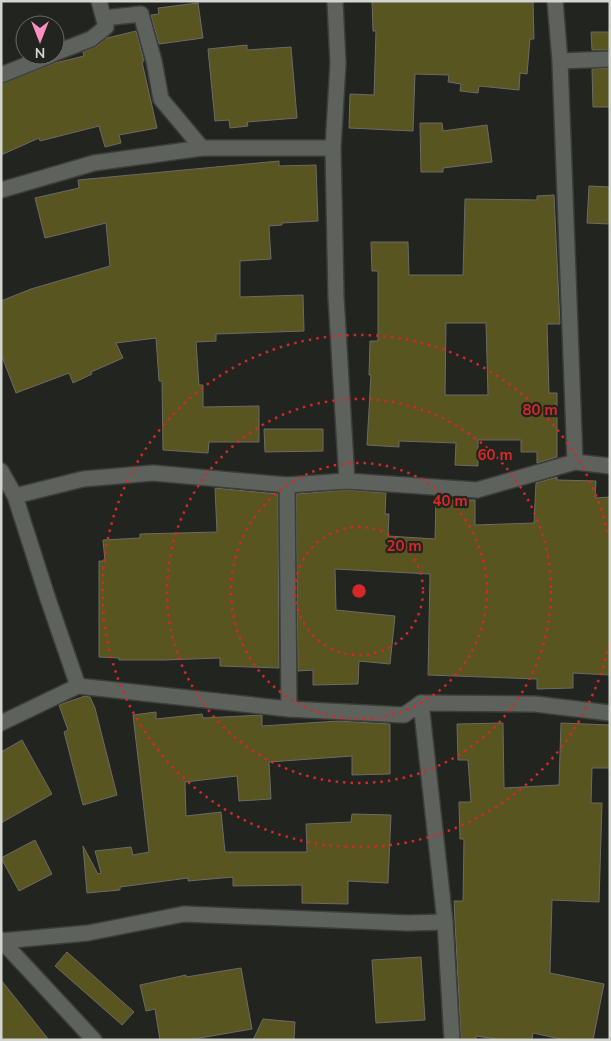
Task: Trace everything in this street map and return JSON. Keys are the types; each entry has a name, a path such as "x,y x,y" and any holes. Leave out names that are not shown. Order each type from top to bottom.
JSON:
{"street":[{"path":"65,49 91,39 106,27 99,1"},
{"path":"335,1 338,63 333,148 336,297 347,481"},
{"path":"555,1 560,60 575,462"},
{"path":"104,18 141,14 154,61 161,99 202,148"},
{"path":"560,60 610,60"},
{"path":"1,75 26,65"},
{"path":"1,190 94,163 202,148 333,148"},
{"path":"15,496 83,479 153,473 287,485 347,481 477,490 575,462 610,466"},
{"path":"1,471 15,496 78,686"},
{"path":"287,485 289,709"},
{"path":"1,722 78,686 289,709 404,715 421,702 535,704 610,713"},
{"path":"421,702 444,922 452,1040"},
{"path":"1,940 88,933 184,914 408,923 444,922"},
{"path":"1,940 94,1040"}],"building":[{"path":"372,1 533,1 534,39 530,39 527,74 520,73 519,90 479,86 478,93 460,91 461,84 448,82 449,75 415,74 413,131 349,128 350,94 374,95 376,31 373,31"},
{"path":"198,3 203,38 159,44 151,15 159,14 158,8"},
{"path":"136,31 157,128 119,135 121,143 105,147 99,126 40,141 39,138 1,155 1,84 50,65 65,65 65,61 84,56 83,52 97,46 107,38"},
{"path":"591,32 610,32 610,50 592,50"},
{"path":"247,45 247,50 291,47 297,118 247,122 248,126 230,128 229,120 215,121 208,49"},
{"path":"610,68 610,107 593,107 592,69"},
{"path":"420,123 442,123 443,131 487,125 492,162 443,168 443,172 421,172"},
{"path":"279,161 279,166 316,165 318,221 282,223 282,225 269,226 271,259 240,261 240,297 303,295 304,331 216,334 216,341 196,342 199,385 203,385 203,407 259,406 259,442 209,442 208,453 163,450 162,381 159,381 156,338 116,343 123,358 91,372 92,374 73,383 69,373 16,393 1,354 1,301 31,289 110,266 106,223 45,238 35,198 79,188 78,180"},
{"path":"589,186 610,187 610,224 587,223"},
{"path":"554,195 560,324 547,324 549,393 557,393 557,457 537,463 537,452 521,452 521,440 478,440 478,466 455,465 456,443 399,441 399,447 367,445 371,375 369,375 370,341 378,341 378,271 372,271 371,242 408,242 409,275 463,275 465,199 537,200 537,196","holes":["446,323 486,323 488,395 445,395"]},
{"path":"264,429 323,429 323,451 265,452"},
{"path":"557,477 557,480 596,481 595,498 610,497 610,675 573,673 573,688 537,689 537,679 428,675 430,574 335,569 336,610 395,616 390,664 359,661 358,684 313,685 313,670 298,671 296,494 347,490 386,493 385,514 389,514 388,536 435,539 436,500 475,500 475,525 534,523 536,483"},
{"path":"215,488 278,494 279,668 220,666 220,658 119,660 119,658 99,657 99,561 105,561 103,540 140,538 140,534 217,532"},
{"path":"85,696 90,697 95,708 117,795 83,805 64,732 68,730 59,705"},
{"path":"156,712 156,719 202,714 203,718 262,715 262,726 338,721 390,724 390,774 352,775 352,756 269,762 271,799 239,801 237,776 185,782 186,816 221,812 225,852 307,852 306,824 351,822 352,814 391,815 388,883 348,881 348,904 302,903 302,885 233,886 233,877 188,881 188,878 120,887 120,890 87,893 83,846 98,874 101,873 95,851 131,847 133,855 149,852 133,715"},
{"path":"503,723 504,788 559,785 561,723 610,725 610,768 592,768 591,803 602,803 599,902 552,900 550,973 604,984 593,1040 565,1040 533,1033 532,1040 503,1040 476,1036 476,1040 461,1040 454,901 463,901 464,839 460,839 459,802 471,802 468,760 458,760 457,724"},
{"path":"22,740 52,794 1,823 1,752"},
{"path":"35,840 52,874 19,891 1,858"},
{"path":"67,952 134,1012 122,1025 55,966"},
{"path":"421,957 425,1020 376,1023 372,960"},
{"path":"241,968 252,1029 188,1040 160,1040 155,1009 146,1011 140,985 186,975 186,977"},
{"path":"1,980 49,1040 1,1040"},
{"path":"263,1019 295,1022 294,1040 253,1040"}]}
